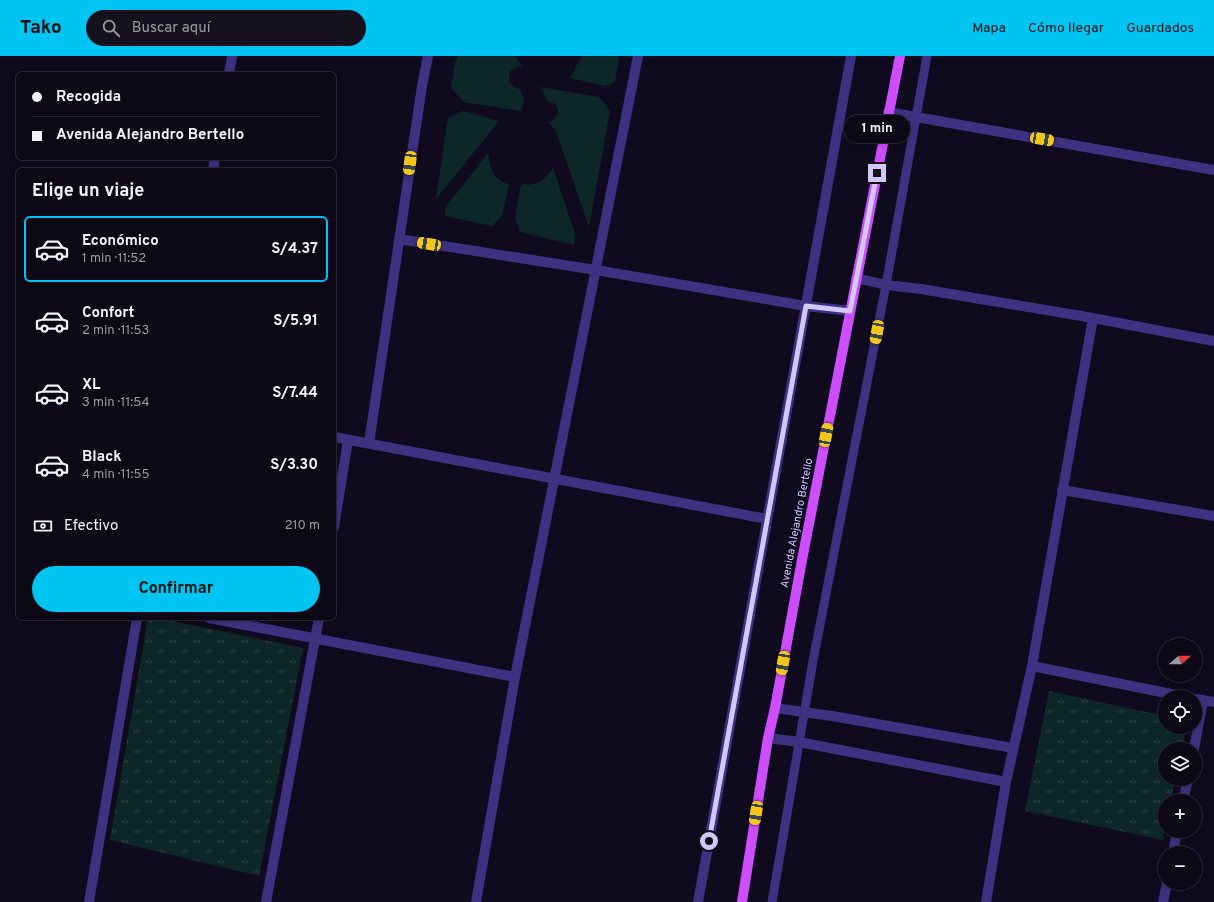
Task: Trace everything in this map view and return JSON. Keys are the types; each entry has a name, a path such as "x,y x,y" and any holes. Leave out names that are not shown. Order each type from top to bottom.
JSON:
{"main road":[{"name":"Avenida Alejandro Bertello","path":"742,902 768,738 900,56"}],"street":[{"path":"229,72 232,56"},
{"path":"369,444 422,86 428,56"},
{"path":"476,902 515,677 638,56"},
{"path":"698,902 851,56"},
{"path":"888,112 1214,170"},
{"path":"399,239 596,270 806,306 850,311"},
{"path":"856,278 886,285 922,289 1214,340"},
{"path":"986,902 1006,782 1032,666 1092,318"},
{"path":"336,437 767,519"},
{"path":"336,515 348,440"},
{"path":"1062,490 1214,516"},
{"path":"89,902 137,620"},
{"path":"221,620 515,677"},
{"path":"266,902 319,620"},
{"path":"1032,666 1158,691"},
{"path":"1202,700 1214,702"},
{"path":"775,708 1014,748"},
{"path":"768,738 799,742 1006,782"},
{"path":"1163,902 1166,890"}],"lane":[{"path":"772,902 813,661 886,285 926,56"}],"green space":[{"path":"458,56 515,56 523,67 518,66 510,71 509,81 511,85 520,89 524,99 521,111 464,102 451,88 455,63"},
{"path":"582,56 619,56 615,82 605,86 570,78"},
{"path":"540,87 599,97 610,111 589,227 556,131 548,122 556,117 558,111 557,108 554,103 548,102"},
{"path":"463,111 499,121 436,199 448,118"},
{"path":"488,153 493,173 499,180 509,184 502,216 492,226 445,216 445,208"},
{"path":"553,168 575,234 574,245 520,232 515,219 520,187 524,184 529,185 541,181"},
{"path":"148,620 167,620 303,648 259,876 110,840"},
{"path":"1049,691 1158,714 1158,734 1185,734 1183,742 1158,742 1158,786 1174,786 1172,794 1158,794 1158,838 1163,838 1163,840 1025,811"}],"route":[{"path":"709,841 806,306 850,311 877,173"}]}
